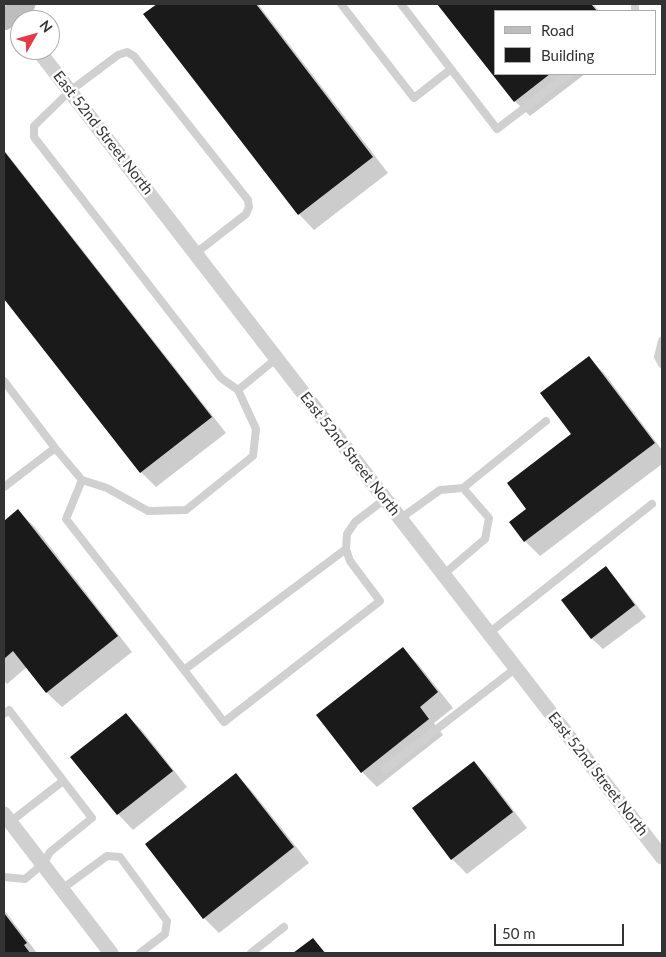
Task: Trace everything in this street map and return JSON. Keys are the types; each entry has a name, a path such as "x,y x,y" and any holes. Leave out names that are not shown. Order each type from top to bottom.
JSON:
{"street":[{"name":"East 52nd Street North","path":"46,60 662,857"},
{"path":"7,818 111,953"}],"lane":[{"path":"341,4 414,98 451,69"},
{"path":"401,4 497,129 568,75"},
{"path":"4,381 82,480 106,488 148,511 186,510 253,456 256,429 238,390 221,378 34,137 34,126 70,91 118,55 127,52 134,56 248,200 249,207 246,214 196,253"},
{"path":"662,341 658,357 662,364"},
{"path":"238,390 276,358"},
{"path":"401,518 440,490 463,488 546,421"},
{"path":"4,487 55,448"},
{"path":"82,480 66,519 224,722 380,601 350,561 346,549 347,534 355,522 385,499"},
{"path":"444,574 485,539 489,518 463,488"},
{"path":"489,633 652,504"},
{"path":"184,670 346,549"},
{"path":"385,769 516,668"},
{"path":"4,714 9,710 92,818 50,852 43,864 25,879 4,877"},
{"path":"7,818 64,781"},
{"path":"62,889 107,856 120,857 167,921 165,934 140,953"},
{"path":"251,953 284,927"}],"building":[{"path":"157,4 256,4 373,157 298,215 143,14"},
{"path":"437,4 591,4 596,10 493,10 493,75 549,75 514,102"},
{"path":"4,151 212,417 140,473 4,299"},
{"path":"589,356 655,443 524,542 509,522 526,509 507,483 571,434 540,393"},
{"path":"18,509 118,636 46,693 13,651 4,659 4,521"},
{"path":"606,566 635,605 591,639 561,600"},
{"path":"403,647 438,692 420,707 429,719 361,773 316,715"},
{"path":"126,713 173,771 117,815 70,757"},
{"path":"474,761 513,812 451,860 412,808"},
{"path":"236,773 294,847 203,919 145,844"},
{"path":"4,913 27,943 24,945 30,953 4,953"},
{"path":"313,938 325,953 293,953"}]}
